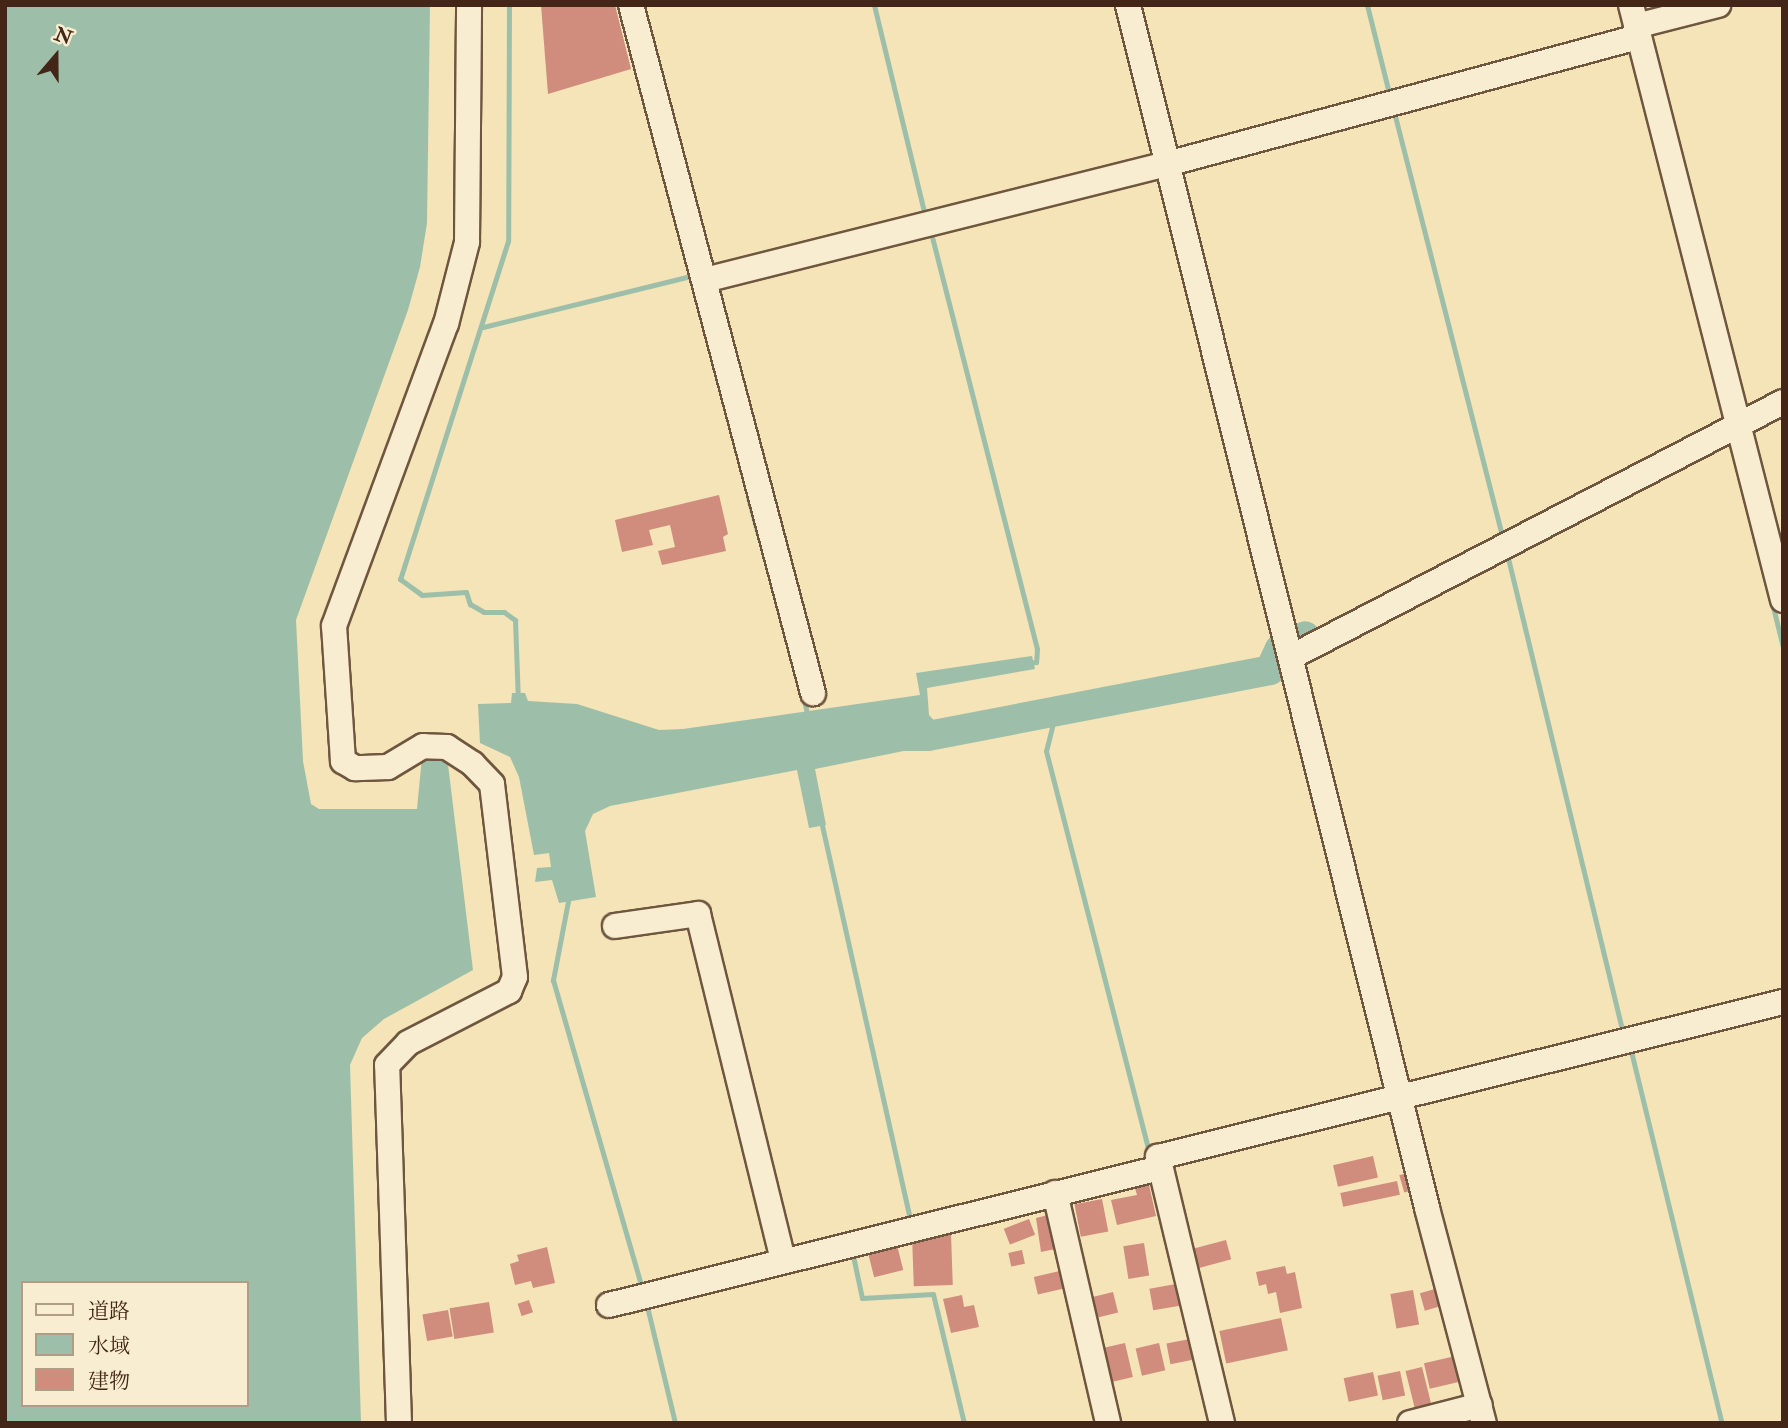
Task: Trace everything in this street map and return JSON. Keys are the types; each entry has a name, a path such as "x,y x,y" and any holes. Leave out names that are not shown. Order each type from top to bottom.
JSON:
{"street":[{"path":"399,1423 387,1065 408,1043 509,991 515,977 492,784 473,764 447,747 423,746 388,768 355,768 343,761 334,626 446,324 464,255 468,225 469,5"},
{"path":"631,5 786,584 786,606 813,694"},
{"path":"1128,5 1482,1414 1410,1423"},
{"path":"705,280 1167,164 1718,5"},
{"path":"1633,30 1783,600"},
{"path":"1289,649 1734,421 1783,402"},
{"path":"615,926 698,914 783,1261"},
{"path":"1222,1423 1156,1169 1158,1157 1783,1002"},
{"path":"609,1304 1156,1169"},
{"path":"1055,1193 1108,1423"}],"water":[{"path":"5,5 430,5 427,223 420,267 408,310 296,620 303,761 311,804 319,809 417,809 422,757 447,756 473,970 384,1019 362,1038 350,1065 361,1423 5,1423"},
{"path":"1032,656 1035,669 927,688 929,715 940,727 943,743 815,769 826,825 809,828 797,770 610,806 593,814 585,831 596,897 559,903 552,880 535,882 537,868 551,867 549,853 534,855 519,777 510,757 480,743 478,704 511,703 512,693 525,693 528,701 577,704 659,730 683,729 920,695 916,673"}],"building":[{"path":"541,5 615,5 631,69 548,94"},
{"path":"719,495 728,534 723,537 726,551 662,565 658,551 675,547 670,525 649,530 653,545 622,552 615,520"},
{"path":"1373,1156 1378,1177 1338,1187 1333,1165"},
{"path":"1407,1173 1412,1190 1404,1193 1399,1175"},
{"path":"1397,1181 1400,1195 1343,1207 1340,1193"},
{"path":"1149,1185 1156,1216 1117,1225 1111,1200 1137,1195 1135,1188"},
{"path":"1102,1199 1108,1231 1081,1237 1075,1204"},
{"path":"1052,1214 1060,1248 1041,1252 1036,1218"},
{"path":"1029,1219 1035,1235 1010,1245 1004,1229"},
{"path":"951,1234 953,1285 914,1286 912,1235"},
{"path":"1226,1240 1231,1259 1196,1269 1191,1249"},
{"path":"896,1241 903,1270 874,1277 867,1248"},
{"path":"1144,1243 1149,1276 1128,1279 1123,1246"},
{"path":"547,1247 555,1283 533,1288 531,1281 515,1285 510,1264 519,1261 517,1255"},
{"path":"1022,1250 1025,1264 1011,1267 1008,1253"},
{"path":"1285,1266 1287,1274 1295,1272 1302,1308 1280,1313 1276,1292 1268,1294 1266,1284 1259,1286 1256,1272"},
{"path":"1064,1270 1068,1288 1038,1295 1034,1277"},
{"path":"1176,1284 1180,1306 1153,1310 1149,1289"},
{"path":"1442,1287 1447,1304 1425,1311 1420,1293"},
{"path":"1413,1290 1419,1324 1396,1328 1390,1294"},
{"path":"1113,1292 1118,1312 1094,1318 1089,1298"},
{"path":"962,1295 964,1307 974,1305 979,1327 951,1333 943,1299"},
{"path":"529,1300 533,1312 522,1316 518,1304"},
{"path":"489,1302 494,1333 454,1339 449,1308"},
{"path":"448,1310 453,1337 427,1341 422,1315"},
{"path":"1281,1318 1288,1350 1226,1363 1219,1331"},
{"path":"1190,1339 1194,1360 1170,1364 1166,1344"},
{"path":"1125,1343 1133,1377 1108,1383 1100,1349"},
{"path":"1159,1343 1165,1370 1142,1376 1136,1348"},
{"path":"1460,1355 1466,1380 1430,1389 1424,1363"},
{"path":"1422,1367 1433,1410 1416,1414 1406,1371"},
{"path":"1400,1371 1405,1395 1383,1400 1378,1376"},
{"path":"1373,1372 1378,1395 1349,1402 1344,1378"}],"waterway":[{"path":"509,5 508,241 400,579 422,595 466,592 470,604 484,612 504,612 515,620 518,700"},
{"path":"874,5 925,216"},
{"path":"1367,5 1390,97"},
{"path":"1394,112 1503,540"},
{"path":"930,229 1037,649 1036,662 1028,663"},
{"path":"483,327 694,275"},
{"path":"748,497 758,534"},
{"path":"1507,554 1623,1034"},
{"path":"1771,599 1783,647"},
{"path":"903,736 928,736 1270,670 1280,649 1305,636"},
{"path":"803,696 808,717"},
{"path":"1056,711 1046,751 1150,1155"},
{"path":"821,821 911,1222"},
{"path":"569,896 553,980 642,1289"},
{"path":"1630,1047 1722,1423"},
{"path":"852,1251 862,1298 933,1294 964,1423"},
{"path":"646,1302 675,1423"}]}
